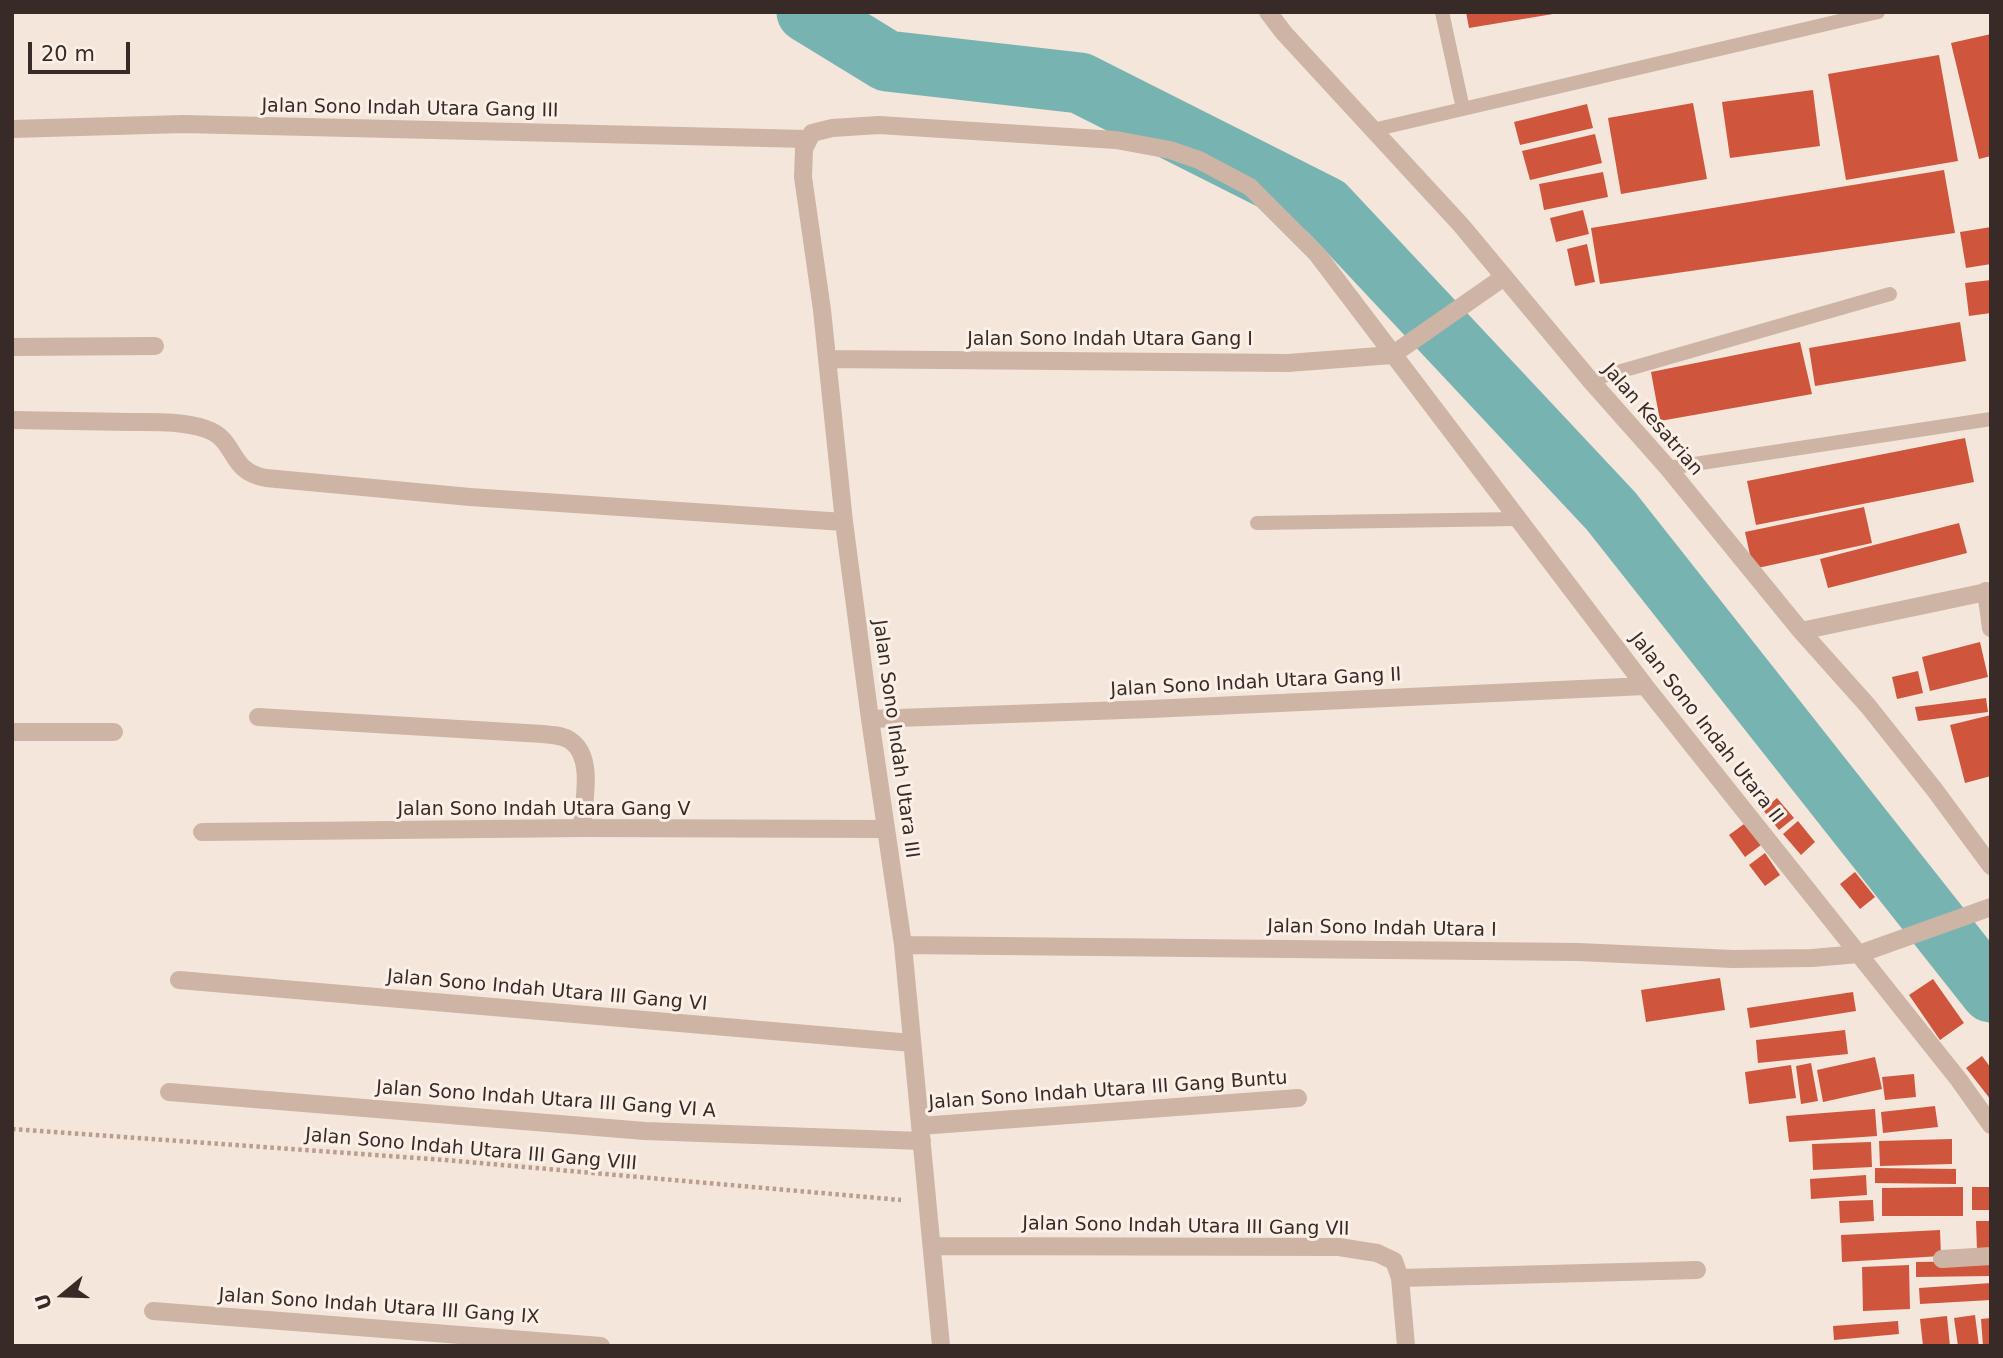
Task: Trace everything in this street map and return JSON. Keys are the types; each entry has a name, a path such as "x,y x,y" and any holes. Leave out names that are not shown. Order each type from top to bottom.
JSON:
{"street":[{"name":"Jalan Kesatrian","path":"1268,12 1283,33 1461,225 1590,380 1668,468 1801,631 1868,706 1991,866"},
{"name":"Jalan Sono Indah Utara Gang III","path":"12,129 183,124 807,139"},
{"name":"Jalan Sono Indah Utara II","path":"807,139 812,133 824,129 879,125 1116,140 1170,149 1199,159 1251,187 1317,254 1397,351 1517,519 1645,686 1959,1080 1991,1125"},
{"name":"Jalan Sono Indah Utara III","path":"807,139 803,177 827,359 844,522 903,945 941,1346"},
{"path":"1397,351 1504,277"},
{"path":"12,347 155,346"},
{"name":"Jalan Sono Indah Utara Gang I","path":"827,359 1288,363 1397,351"},
{"path":"12,420 148,422 199,427 221,437 245,471 266,478 470,497 844,522"},
{"path":"1801,631 1989,591 1991,628"},
{"name":"Jalan Sono Indah Utara Gang II","path":"870,719 1645,686"},
{"path":"258,717 543,734 566,738 578,749 584,763 582,828"},
{"path":"12,732 114,732"},
{"name":"Jalan Sono Indah Utara Gang V","path":"202,832 582,828 886,829"},
{"name":"Jalan Sono Indah Utara I","path":"903,945 1578,952 1732,959 1812,958 1859,954 1991,907"},
{"name":"Jalan Sono Indah Utara III Gang VI","path":"179,980 912,1043"},
{"name":"Jalan Sono Indah Utara III Gang VI A","path":"169,1092 645,1131 921,1134"},
{"name":"Jalan Sono Indah Utara III Gang Buntu","path":"921,1134 1298,1098"},
{"name":"Jalan Sono Indah Utara III Gang VII","path":"932,1246 1339,1247 1377,1253 1394,1261 1400,1278"},
{"path":"1942,1259 1991,1256"},
{"path":"1406,1346 1400,1278 1697,1270"},
{"name":"Jalan Sono Indah Utara III Gang IX","path":"153,1311 601,1346"}],"lane":[{"path":"1442,12 1463,109"},
{"path":"1373,130 1878,12"},
{"path":"1590,380 1890,294"},
{"path":"1668,468 1991,419"},
{"path":"1257,523 1517,519"}],"path":[{"name":"Jalan Sono Indah Utara III Gang VIII","path":"12,1129 445,1160 927,1202"}],"building":[{"path":"1466,12 1553,12 1553,14 1469,28"},
{"path":"1991,34 1991,156 1979,159 1951,43"},
{"path":"1939,55 1958,161 1846,180 1828,74"},
{"path":"1813,90 1820,146 1730,158 1722,102"},
{"path":"1693,103 1707,179 1621,194 1608,118"},
{"path":"1587,104 1593,128 1520,145 1514,122"},
{"path":"1595,134 1602,163 1530,180 1522,151"},
{"path":"1944,170 1955,233 1600,284 1591,228"},
{"path":"1603,172 1608,197 1544,210 1539,184"},
{"path":"1583,210 1589,234 1556,242 1550,218"},
{"path":"1991,227 1991,264 1966,268 1960,232"},
{"path":"1587,244 1595,282 1575,286 1567,249"},
{"path":"1991,280 1991,313 1969,316 1965,283"},
{"path":"1960,322 1966,361 1815,386 1809,348"},
{"path":"1800,342 1812,394 1660,421 1651,372"},
{"path":"1965,438 1974,482 1756,525 1747,481"},
{"path":"1864,507 1872,543 1753,569 1745,532"},
{"path":"1959,523 1967,553 1828,588 1820,559"},
{"path":"1980,642 1988,677 1930,691 1922,657"},
{"path":"1918,671 1923,693 1897,699 1892,677"},
{"path":"1986,698 1988,712 1918,721 1915,707"},
{"path":"1991,715 1991,776 1965,783 1950,725"},
{"path":"1777,798 1794,818 1779,830 1763,810"},
{"path":"1798,821 1815,842 1801,855 1783,834"},
{"path":"1744,824 1761,845 1745,857 1729,835"},
{"path":"1765,853 1780,875 1765,886 1749,865"},
{"path":"1855,872 1875,897 1860,909 1840,884"},
{"path":"1720,978 1725,1010 1646,1022 1641,990"},
{"path":"1933,979 1964,1023 1940,1040 1909,995"},
{"path":"1853,992 1856,1011 1750,1028 1747,1008"},
{"path":"1845,1030 1848,1054 1758,1063 1756,1040"},
{"path":"1982,1056 1991,1068 1991,1100 1966,1068"},
{"path":"1875,1057 1882,1089 1823,1102 1817,1070"},
{"path":"1811,1063 1818,1101 1801,1104 1796,1066"},
{"path":"1791,1065 1796,1098 1749,1104 1745,1072"},
{"path":"1914,1074 1916,1097 1885,1100 1882,1077"},
{"path":"1935,1106 1938,1127 1883,1133 1881,1112"},
{"path":"1875,1109 1877,1136 1789,1142 1786,1116"},
{"path":"1952,1139 1952,1164 1880,1166 1879,1141"},
{"path":"1871,1142 1872,1167 1813,1170 1812,1144"},
{"path":"1875,1168 1956,1169 1956,1184 1875,1183"},
{"path":"1866,1175 1867,1195 1811,1199 1810,1179"},
{"path":"1963,1187 1963,1216 1882,1216 1882,1188"},
{"path":"1972,1187 1991,1187 1991,1210 1972,1210"},
{"path":"1873,1200 1874,1221 1840,1223 1839,1201"},
{"path":"1976,1221 1991,1221 1991,1249 1977,1250"},
{"path":"1940,1230 1941,1256 1842,1262 1841,1235"},
{"path":"1991,1261 1991,1276 1916,1277 1916,1262"},
{"path":"1909,1265 1910,1309 1863,1311 1862,1267"},
{"path":"1991,1283 1991,1300 1920,1304 1919,1288"},
{"path":"1975,1315 1979,1346 1958,1346 1954,1318"},
{"path":"1947,1316 1950,1346 1923,1346 1920,1319"},
{"path":"1991,1318 1991,1346 1983,1346 1981,1319"},
{"path":"1898,1321 1899,1334 1834,1340 1833,1326"}],"waterway":[{"path":"807,12 887,61 1080,83 1326,207 1611,511 1991,992"}]}
